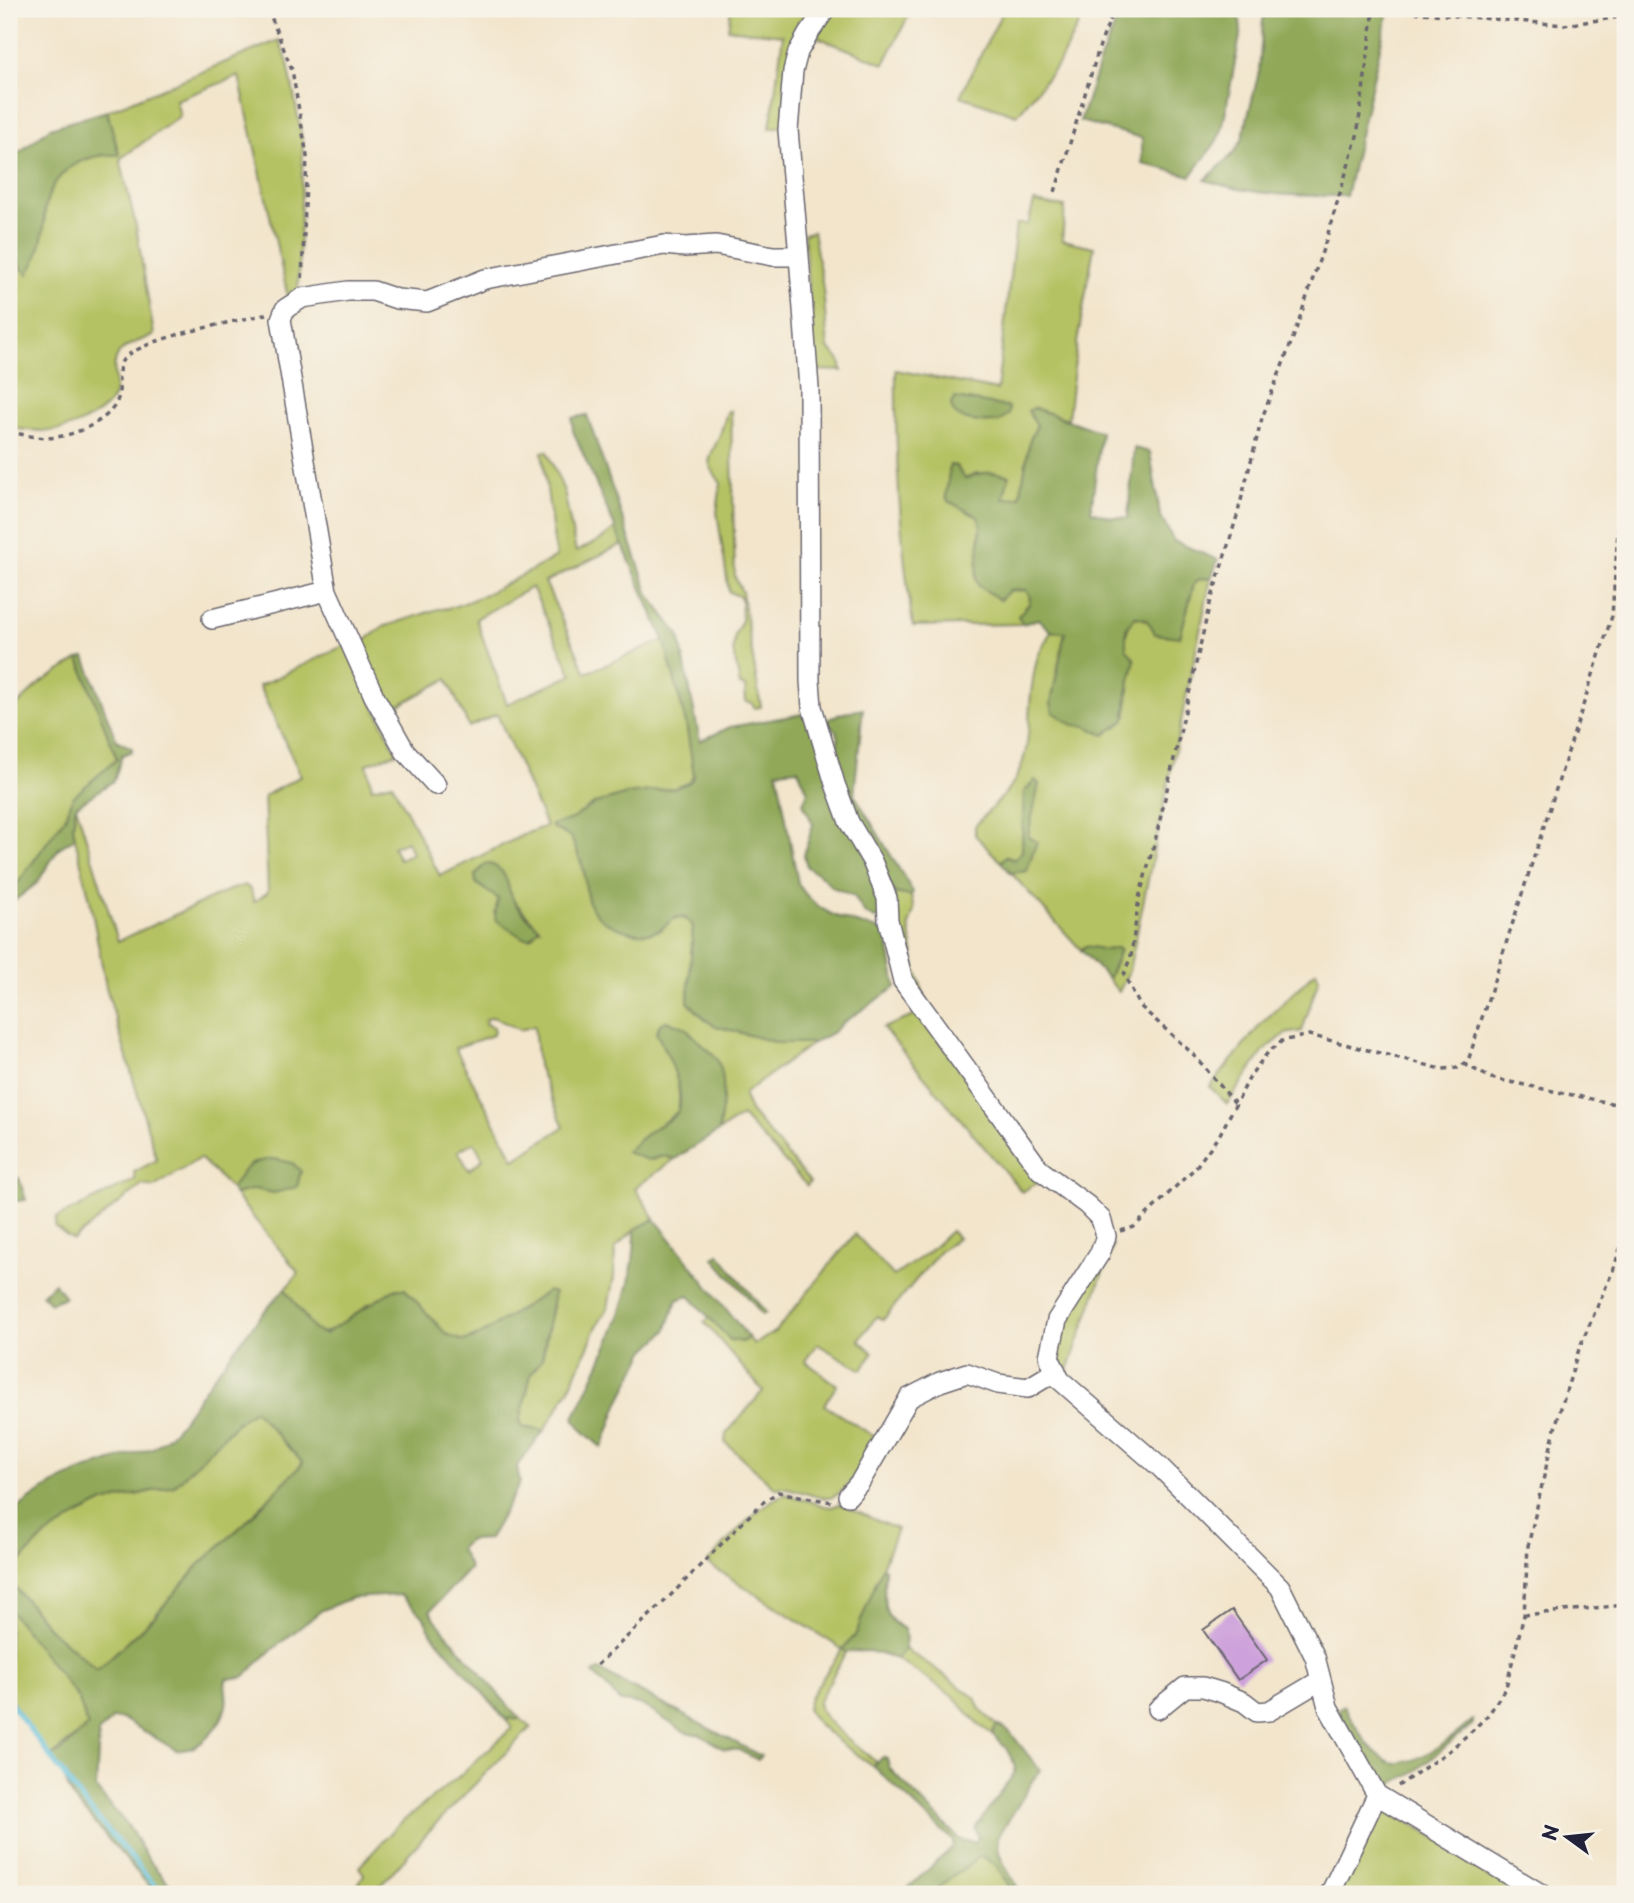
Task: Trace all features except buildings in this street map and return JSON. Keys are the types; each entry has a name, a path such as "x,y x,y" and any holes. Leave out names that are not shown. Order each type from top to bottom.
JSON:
{"street":[{"path":"826,9 803,43 793,71 788,130 809,388 812,707 849,822 872,861 887,898 888,920 903,981 1040,1170 1101,1219 1106,1236 1100,1253 1057,1320 1049,1357 1060,1380 1161,1468 1280,1587 1315,1657 1328,1707 1377,1795 1541,1894"},
{"path":"436,785 405,751 374,696 327,591 281,319 285,309 302,298 348,291 373,291 397,299 427,302 485,279 664,245 716,245 773,256 799,256"},
{"path":"212,619 327,591"},
{"path":"848,1496 860,1482 909,1398 940,1382 967,1373 998,1384 1027,1388 1056,1371"},
{"path":"1157,1709 1185,1687 1203,1687 1244,1702 1257,1712 1269,1712 1321,1680"},
{"path":"1330,1894 1377,1795"}],"path":[{"path":"268,9 292,70 307,156 302,298"},
{"path":"1055,192 1100,45 1114,9"},
{"path":"1235,1103 1194,1055 1140,1006 1124,974 1131,956 1139,898 1156,837 1209,607 1237,516 1262,418 1297,326 1357,136 1374,9 1563,25 1620,17 1625,11"},
{"path":"9,432 55,438 79,431 112,411 119,397 118,371 125,356 157,341 285,309"},
{"path":"1106,1236 1134,1227 1196,1167 1220,1134 1252,1073 1269,1051 1282,1041 1309,1035 1442,1069 1458,1068 1468,1061 1612,616 1625,433"},
{"path":"1464,1064 1491,1078 1625,1106"},
{"path":"1377,1795 1389,1792 1449,1751 1489,1714 1506,1688 1524,1615 1528,1546 1556,1424 1579,1349 1614,1268 1625,1233"},
{"path":"597,1665 762,1503 778,1492 830,1503 848,1496"},
{"path":"1524,1615 1625,1605"}],"green space":[{"path":"731,9 819,9 784,126 770,128 783,35 728,29"},
{"path":"830,9 912,9 884,64 812,35"},
{"path":"1004,9 1086,10 1059,63 1017,115 960,96"},
{"path":"1122,9 1199,9 1237,16 1240,20 1241,31 1222,130 1191,176 1142,163 1142,138 1080,121 1100,60"},
{"path":"1270,9 1389,9 1346,196 1257,192 1205,180 1234,153 1242,140 1259,72 1263,19"},
{"path":"279,40 288,63 303,143 296,294 288,297 239,76 176,100 180,116 120,159 136,226 154,335 131,344 120,352 114,368 113,398 92,417 71,427 52,431 9,428 9,248 15,253 20,269 41,237 46,205 55,182 72,166 83,161 119,154 107,111"},
{"path":"107,111 119,155 85,160 75,164 58,179 46,204 41,244 28,274 21,268 9,248 9,156 21,151 50,128"},
{"path":"1034,202 1065,207 1062,240 1094,247 1077,343 1068,419 1034,408 1030,416 1037,425 1030,440 1020,497 1003,499 1009,476 976,473 965,479 956,466 950,465 946,497 978,517 981,525 976,579 979,586 1009,591 1027,590 1029,604 1019,616 1023,624 913,626 899,498 896,370 997,390 1016,224 1028,224","holes":["955,398 1008,407 987,423 957,416"]},
{"path":"813,231 823,288 828,348 840,360 842,371 815,370 804,234"},
{"path":"955,398 1009,407 1009,414 998,422 963,418 953,410 951,404"},
{"path":"1034,408 1101,432 1091,511 1111,517 1128,518 1134,448 1150,452 1160,515 1174,541 1218,560 1211,578 1199,579 1194,584 1180,637 1155,634 1148,622 1139,617 1135,617 1126,628 1126,648 1135,660 1127,693 1125,720 1104,735 1086,726 1073,725 1053,712 1051,703 1065,632 1051,631 1038,619 1023,624 1018,616 1029,604 1030,597 1026,590 1009,591 1000,600 979,586 976,579 981,525 978,517 948,501 946,497 950,465 956,466 965,479 987,473 1009,476 1003,499 1020,497 1030,440 1037,425 1028,411"},
{"path":"731,410 735,577 742,592 761,707 754,708 752,703 746,702 745,687 740,685 733,650 735,635 742,620 741,597 729,592 717,512 721,483 709,461 727,412"},
{"path":"587,415 649,595 679,635 700,741 730,727 808,713 870,867 885,919 875,919 865,914 854,896 832,887 807,867 804,855 813,824 803,803 808,792 798,769 777,771 798,883 815,903 836,916 886,931 896,987 832,1033 813,1043 778,1043 716,1026 706,1020 688,1002 693,926 688,920 679,917 657,931 641,933 622,930 605,921 590,906 583,868 571,837 551,825 572,819 594,804 627,794 675,788 690,782 694,776 686,723 664,640 573,431 572,418"},
{"path":"547,451 564,491 576,552 602,539 616,528 623,544 545,582 586,673 664,640 686,723 695,771 690,782 675,788 627,794 594,804 553,828 571,837 584,870 590,906 661,930 677,918 685,919 693,926 688,1002 705,1020 716,1026 778,1043 813,1043 745,1093 744,1097 750,1111 810,1182 807,1186 742,1116 719,1131 723,1082 719,1063 713,1054 680,1025 666,1021 657,1033 677,1080 678,1111 627,1151 653,1160 663,1156 675,1159 635,1188 655,1219 635,1229 615,1248 614,1277 608,1308 597,1326 569,1390 544,1431 522,1427 520,1420 531,1374 542,1359 553,1306 463,1341 370,1303 336,1328 321,1332 314,1330 285,1289 299,1273 234,1194 255,1189 274,1193 243,1172 231,1189 200,1158 154,1187 142,1185 73,1240 55,1227 56,1218 135,1180 134,1172 157,1160 106,987 73,826 76,806 118,941 245,885 251,890 254,902 268,892 264,796 301,776 259,686 345,645 397,753 367,764 372,788 392,783 440,876 546,826 497,714 469,727 447,679 385,713 355,648 383,627 438,609 463,604 556,557 542,452","holes":["532,587 572,675 507,704 476,619","407,841 412,854 399,859 393,847","511,893 513,900 539,928 495,915 498,899 494,894","493,1017 520,1030 534,1026 538,1066 564,1127 514,1159 455,1048 493,1035 494,1027 485,1024 486,1019","474,1142 483,1159 469,1170 458,1151"]},
{"path":"1211,578 1129,971 1119,992 1108,979 1120,950 1085,946 1081,950 1011,873 1027,871 1036,842 1028,836 1038,784 1024,792 1022,851 1014,861 1006,856 1001,862 975,835 975,826 1008,790 1022,765 1035,667 1051,631 1065,632 1051,703 1127,716 1130,676 1126,639 1130,625 1135,617 1180,637 1194,584 1199,579"},
{"path":"85,657 116,740 132,748 132,751 122,755 112,782 76,806 73,826 75,838 59,848 37,883 9,905 9,891 15,887 66,816 73,797 117,759 79,659"},
{"path":"79,659 117,759 73,797 66,816 10,891 9,713 39,684"},
{"path":"863,709 854,794 913,892 911,896 894,893 850,804 836,758 836,730 825,721 839,714"},
{"path":"1035,780 1039,784 1028,836 1037,842 1026,871 1011,873 1001,862 1006,856 1014,860 1022,851 1024,792"},
{"path":"486,863 500,869 515,903 539,928 531,938 523,938 496,920 498,899 476,883 475,875"},
{"path":"894,893 911,896 914,911 909,925 915,967 926,1001 904,963"},
{"path":"1085,946 1120,950 1108,979 1081,950"},
{"path":"1316,971 1319,978 1302,1031 1285,1034 1264,1051 1227,1104 1210,1087 1261,1024"},
{"path":"919,1014 1044,1178 1022,1192 883,1028"},
{"path":"666,1021 686,1029 719,1063 723,1092 719,1131 675,1159 663,1156 648,1160 626,1152 652,1130 671,1119 678,1111 680,1103 674,1071 656,1033 660,1024"},
{"path":"275,1159 292,1163 301,1171 297,1187 274,1193 255,1189 234,1194 231,1189 248,1167 259,1161"},
{"path":"19,1178 26,1200 9,1202 9,1180"},
{"path":"655,1219 748,1337 743,1342 730,1340 689,1296 677,1300 666,1331 645,1351 619,1402 602,1448 581,1429 574,1418 606,1350 624,1303 634,1254 635,1229"},
{"path":"951,1231 958,1238 940,1251 883,1320 877,1316 859,1340 873,1353 862,1370 817,1344 805,1361 837,1385 824,1405 880,1440 864,1464 850,1483 829,1498 789,1488 775,1488 725,1442 726,1434 763,1391 704,1322 710,1318 731,1340 743,1342 748,1337 754,1344 757,1343 777,1330 855,1234 894,1276 927,1253"},
{"path":"1113,1244 1066,1376 1058,1357 1062,1327"},
{"path":"719,1254 766,1313 762,1315 714,1258"},
{"path":"54,1283 65,1297 50,1303 42,1295"},
{"path":"285,1289 314,1330 325,1334 394,1289 405,1289 446,1334 463,1341 477,1337 548,1291 554,1293 542,1359 531,1374 520,1420 522,1427 544,1431 517,1466 520,1483 489,1539 469,1540 460,1549 470,1568 430,1611 519,1718 506,1720 432,1634 423,1616 400,1595 351,1598 322,1610 268,1653 244,1677 226,1679 223,1714 214,1730 201,1743 185,1750 176,1750 123,1719 112,1719 99,1732 96,1789 129,1827 150,1862 178,1894 156,1894 73,1798 62,1772 50,1757 62,1750 88,1726 78,1698 9,1609 9,1580 50,1629 97,1670 154,1617 199,1565 247,1521 303,1463 254,1410 239,1421 174,1486 104,1502 80,1514 44,1537 9,1573 9,1517 24,1503 57,1482 151,1449 168,1437 243,1338"},
{"path":"254,1409 303,1463 247,1521 199,1565 154,1617 97,1670 50,1629 14,1587 9,1580 9,1573 44,1537 80,1514 104,1502 174,1486"},
{"path":"786,1494 825,1506 839,1504 897,1529 855,1636 843,1649 846,1652 818,1703 826,1718 876,1762 873,1766 827,1732 807,1709 810,1697 842,1649 707,1563 755,1514"},
{"path":"882,1567 885,1569 884,1596 887,1612 896,1624 904,1629 906,1638 905,1646 897,1659 869,1651 846,1652 842,1649 855,1636"},
{"path":"9,1609 78,1698 88,1726 50,1757 9,1697"},
{"path":"905,1649 975,1698 980,1710 997,1725 992,1734 978,1724 954,1697 897,1659"},
{"path":"599,1670 761,1756 758,1760 739,1750 724,1749 700,1735 685,1732 640,1704 621,1702 593,1673"},
{"path":"1344,1706 1374,1750 1388,1761 1398,1763 1421,1757 1473,1720 1473,1724 1417,1770 1383,1789 1337,1710"},
{"path":"519,1718 531,1727 429,1831 373,1894 353,1894 364,1874 359,1867 398,1825 457,1778 512,1728 506,1720"},
{"path":"997,1725 1009,1731 1040,1770 998,1837 999,1852 1022,1894 1014,1894 996,1865 984,1857 979,1857 939,1887 943,1894 916,1894 906,1890 953,1847 953,1841 873,1766 883,1757 887,1759 889,1768 960,1840 975,1842 978,1838 975,1828 1014,1774 1016,1767 1006,1748 992,1734"},
{"path":"1379,1805 1534,1894 1337,1894"},
{"path":"979,1857 984,1857 996,1865 1014,1894 943,1894 939,1887"}],"waterway":[{"path":"9,1701 83,1801 162,1894"}]}
